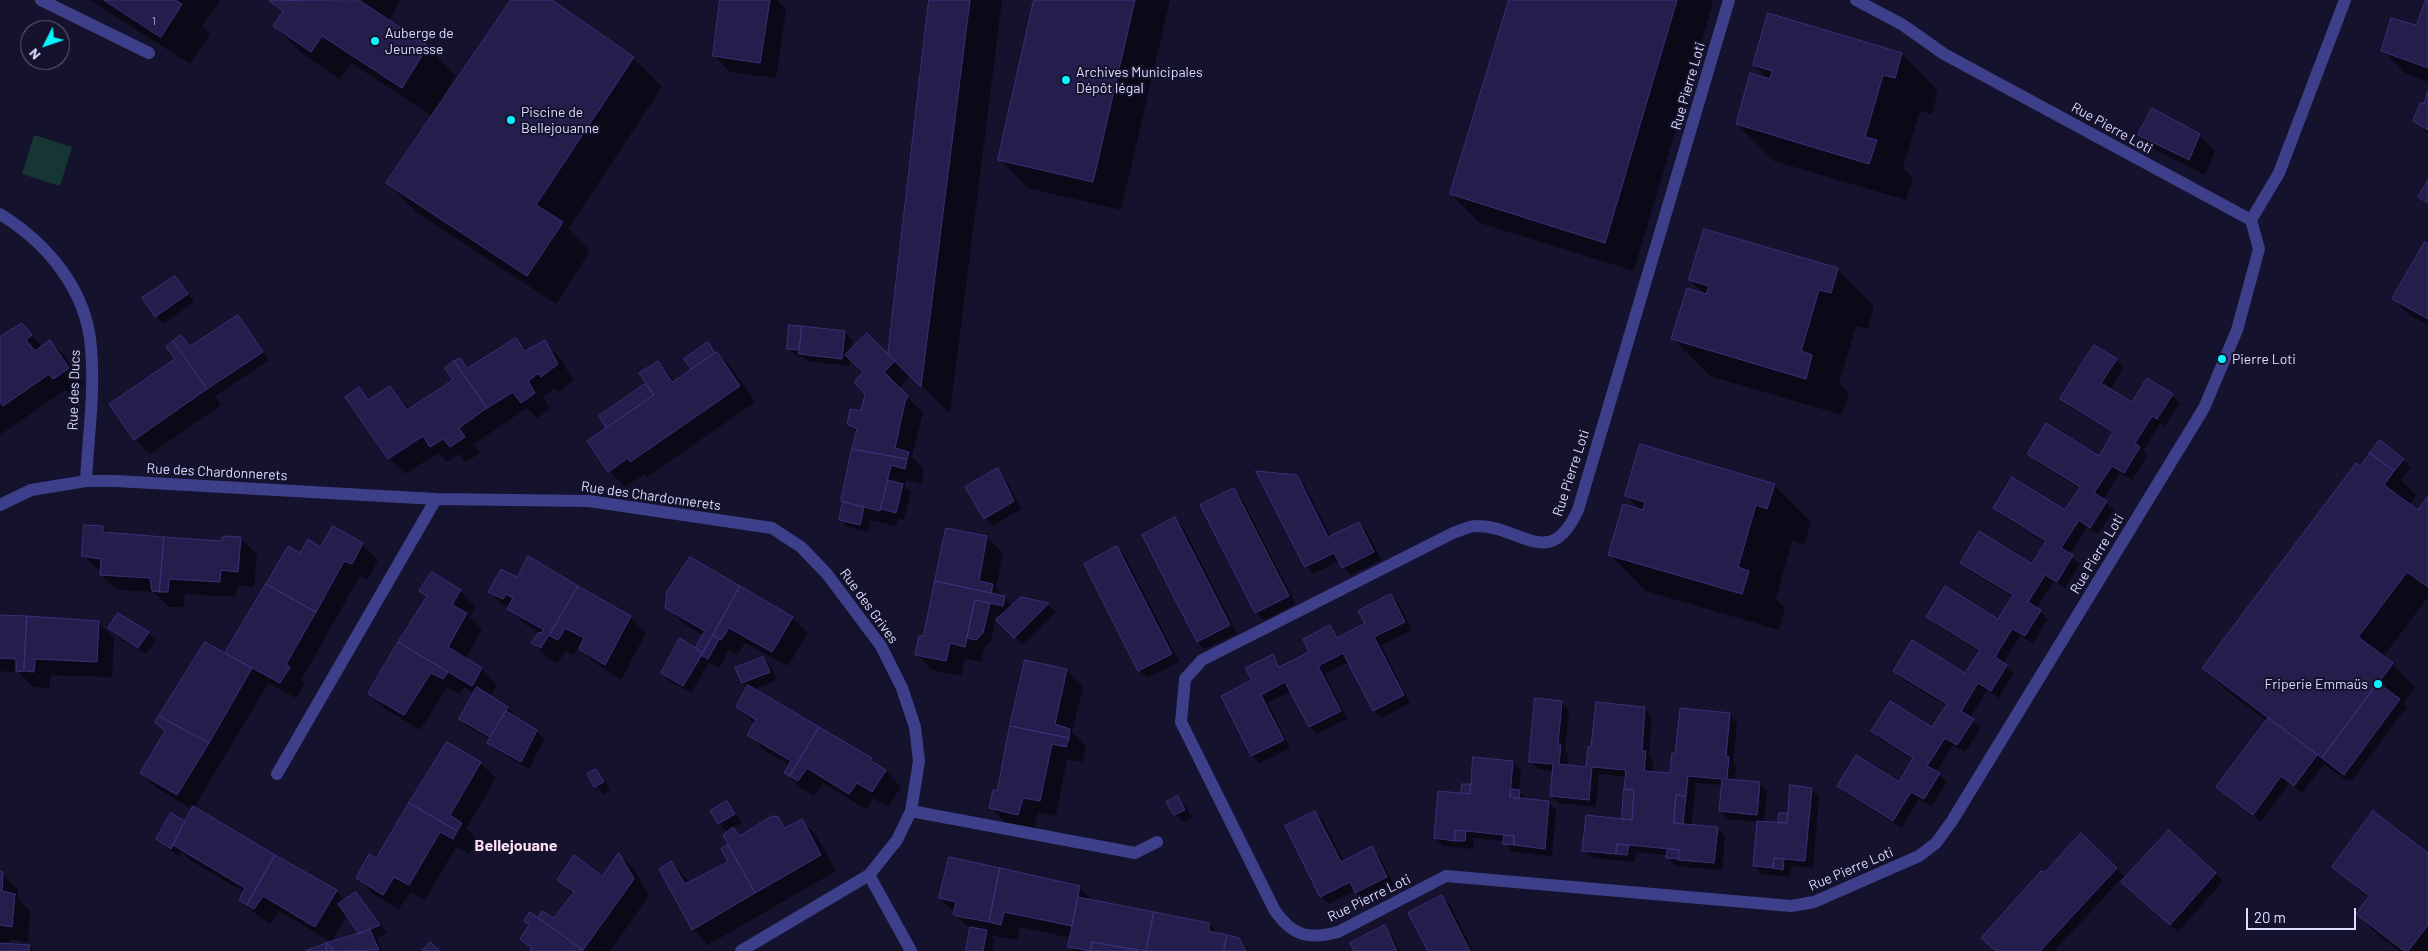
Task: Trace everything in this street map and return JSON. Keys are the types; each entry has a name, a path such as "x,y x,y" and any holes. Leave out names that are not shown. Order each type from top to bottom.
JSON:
{"street":[{"path":"41,0 149,53"},
{"name":"Rue Pierre Loti","path":"1729,0 1578,510 1571,525 1562,536 1549,542 1534,542 1494,529 1475,526 1453,533 1202,660 1186,679 1181,722 1275,911 1285,925 1301,935 1319,937 1338,932 1446,876 1791,906 1814,902 1919,856 1936,843 1952,821 2204,408 2237,330 2259,249 2251,220 1944,54 1902,25 1856,0"},
{"path":"2251,220 2279,173 2345,0"},
{"name":"Rue des Ducs","path":"0,214 28,233 54,259 75,294 86,320 90,339 92,366 86,481"},
{"name":"Rue des Chardonnerets","path":"0,505 31,490 86,481 116,481 436,499 589,501 772,528"},
{"path":"277,774 436,499"},
{"name":"Rue des Grives","path":"741,951 869,875 897,840 911,811 919,761 915,727 902,688 881,646 827,574 801,547 772,528"},
{"path":"911,811 1135,853 1157,842"},
{"path":"869,875 911,951"}],"green space":[{"path":"34,135 72,147 60,186 22,174"}],"building":[{"path":"104,0 175,0 182,4 161,37"},
{"name":"Auberge de Jeunesse","path":"359,0 428,46 402,88 322,36 311,52 273,26 283,11 269,1"},
{"name":"Piscine de Bellejouanne","path":"511,0 552,0 634,57 536,205 563,222 527,276 386,183"},
{"path":"720,0 770,0 760,63 713,56"},
{"path":"929,0 970,0 921,387 888,354"},
{"name":"Archives Municipales Dépôt légal","path":"1034,0 1135,0 1093,182 998,160"},
{"path":"1509,0 1677,0 1605,243 1450,194"},
{"path":"2426,0 2428,0 2428,68 2381,51 2391,18 2416,25"},
{"path":"1768,13 1902,53 1895,78 1883,75 1865,137 1877,140 1869,164 1736,124 1750,73 1770,79 1772,71 1753,65"},
{"path":"2428,91 2428,130 2413,121 2420,103 2424,103"},
{"path":"2152,108 2200,134 2189,160 2138,135"},
{"path":"2428,180 2428,203 2418,197"},
{"path":"1704,229 1838,268 1831,293 1819,290 1801,351 1812,355 1806,379 1671,339 1687,288 1706,294 1709,286 1689,280"},
{"path":"2425,242 2428,244 2428,319 2392,299"},
{"path":"175,276 188,294 155,317 142,298"},
{"path":"238,315 263,352 207,389 173,341 181,335 190,346"},
{"path":"22,323 32,335 26,340 35,351 50,340 69,368 53,379 49,374 3,406 0,402 0,337"},
{"path":"789,325 802,326 799,350 787,349"},
{"path":"802,326 845,331 842,359 799,354"},
{"path":"867,333 895,361 884,372 908,396 895,448 909,452 907,459 852,449 857,429 847,424 850,409 861,411 865,394 854,382 863,372 845,355"},
{"path":"516,338 525,351 545,340 558,364 541,377 539,373 528,381 535,393 521,403 513,392 487,408 454,361 460,358 467,368"},
{"path":"173,341 207,389 134,440 109,404 175,359 166,347"},
{"path":"708,342 715,353 691,369 684,359"},
{"path":"2094,345 2117,359 2101,383 2132,402 2147,378 2173,394 2157,419 2152,416 2135,443 2140,447 2124,473 2112,466 2094,493 2107,501 2090,528 2079,520 2061,548 2073,555 2057,582 2045,575 2028,602 2041,610 2025,636 2012,629 1995,657 2007,665 1991,691 1978,683 1961,711 1974,719 1957,745 1945,738 1927,766 1940,773 1924,799 1911,792 1893,821 1837,786 1856,755 1899,782 1913,758 1871,731 1890,701 1932,727 1947,704 1893,671 1912,640 1965,673 1980,650 1926,617 1945,586 1998,619 2013,595 1960,563 1979,531 2032,564 2046,541 1993,508 2012,477 2065,510 2080,487 2027,454 2046,423 2099,456 2113,432 2060,399"},
{"path":"717,352 740,386 630,462 628,458 608,472 587,441 654,395 639,373 658,361 672,382"},
{"path":"454,361 487,408 459,428 465,437 450,447 443,439 430,447 423,436 388,459 345,397 359,387 368,400 390,386 407,410 453,380 445,368"},
{"path":"645,384 654,395 606,428 599,416"},
{"path":"2380,440 2404,459 2394,471 2370,453"},
{"path":"1640,444 1775,484 1767,509 1756,505 1738,567 1749,571 1742,594 1608,555 1623,504 1643,510 1645,502 1625,496"},
{"path":"852,449 907,459 905,469 891,465 880,511 841,501"},
{"path":"2370,453 2394,471 2384,485 2418,510 2428,496 2428,587 2407,572 2358,637 2393,663 2322,758 2202,668 2356,463 2360,466"},
{"path":"998,468 1014,501 984,519 965,487"},
{"path":"1256,471 1297,475 1328,537 1359,522 1374,552 1342,568 1334,553 1305,567"},
{"path":"888,480 903,484 896,513 881,509"},
{"path":"1234,488 1289,596 1255,613 1200,505"},
{"path":"843,502 864,507 860,525 839,520"},
{"path":"1175,517 1230,625 1197,642 1142,535"},
{"path":"84,525 103,526 103,532 164,537 159,592 152,591 150,578 100,575 101,559 82,556"},
{"path":"333,526 363,543 352,564 344,561 316,612 266,584 288,546 300,553 308,539 320,547"},
{"path":"946,528 987,536 979,581 993,584 991,593 935,581"},
{"path":"223,536 241,537 238,572 221,570 220,582 169,579 168,592 159,592 164,537 221,541"},
{"path":"1117,546 1172,654 1138,671 1084,564"},
{"path":"528,556 578,586 541,648 531,643 539,632 541,633 544,630 507,609 513,598 506,594 503,599 488,592 501,569 517,577"},
{"path":"690,557 740,586 703,653 695,648 705,631 665,608 667,592"},
{"path":"432,572 461,590 452,605 467,613 448,647 482,668 472,686 398,642 427,596 419,591"},
{"path":"935,581 1005,596 1003,606 975,600 965,647 950,643 946,661 915,655 919,636 923,636"},
{"path":"266,584 316,612 286,664 290,667 280,683 225,653"},
{"path":"578,586 631,616 605,665 579,649 584,638 565,628 558,640 550,636"},
{"path":"740,586 793,617 772,652 729,628 721,640 713,635"},
{"path":"1391,594 1405,622 1374,637 1404,695 1373,711 1343,653 1318,666 1341,711 1309,727 1285,682 1261,695 1284,740 1251,756 1221,696 1252,680 1245,668 1273,654 1279,667 1309,652 1303,639 1330,625 1337,638 1365,623 1358,611"},
{"path":"1021,597 1049,603 1014,638 996,620"},
{"path":"975,600 990,603 983,633 976,640 967,638"},
{"path":"118,613 149,632 138,648 108,628"},
{"path":"0,615 27,616 24,671 16,672 16,659 0,658"},
{"path":"27,616 99,621 97,662 35,659 34,672 24,671"},
{"path":"713,635 719,639 708,659 701,655"},
{"path":"680,638 703,653 683,686 661,673"},
{"path":"205,642 252,668 209,743 159,716"},
{"path":"398,642 448,672 443,679 431,673 404,715 368,694"},
{"path":"763,657 770,672 742,683 735,668"},
{"path":"1025,660 1067,669 1055,724 1070,729 1069,738 1010,726"},
{"path":"2378,683 2400,699 2344,775 2322,758"},
{"path":"748,685 819,727 790,776 784,773 791,761 747,735 756,720 736,707"},
{"path":"477,687 508,707 490,737 459,719"},
{"path":"1535,698 1562,701 1558,745 1561,745 1559,764 1586,767 1588,747 1591,747 1596,702 1645,707 1642,751 1646,751 1644,771 1670,773 1672,753 1675,754 1680,708 1730,713 1726,757 1729,757 1727,779 1760,782 1757,815 1719,811 1722,779 1688,776 1686,796 1676,795 1674,823 1718,827 1714,863 1678,860 1679,850 1629,845 1617,844 1616,854 1582,851 1586,815 1632,820 1634,790 1624,789 1626,770 1592,767 1589,800 1550,796 1553,764 1529,762"},
{"path":"506,711 537,730 521,762 487,743"},
{"path":"159,716 209,743 177,795 140,773 165,731 155,722"},
{"path":"2268,718 2317,755 2294,786 2281,776 2253,815 2216,787"},
{"path":"1010,726 1069,738 1066,747 1052,744 1040,801 1023,798 1018,815 989,808 993,790 997,790"},
{"path":"819,727 872,758 870,760 886,770 872,792 857,783 849,794 807,768 798,781 790,776"},
{"path":"447,742 481,762 450,815 462,823 457,831 409,803"},
{"path":"1473,757 1513,761 1510,797 1549,801 1545,849 1514,845 1514,836 1466,831 1455,830 1455,841 1434,838 1438,791 1470,794"},
{"path":"596,769 604,782 594,787 587,774"},
{"path":"1462,784 1470,784 1470,794 1461,793"},
{"path":"1790,785 1812,788 1805,861 1774,858 1773,868 1753,866 1757,821 1787,823"},
{"path":"1511,789 1520,790 1519,799 1510,797"},
{"path":"1624,789 1634,790 1632,820 1622,819"},
{"path":"1676,795 1686,796 1683,824 1674,823"},
{"path":"1178,796 1185,810 1174,815 1166,802"},
{"path":"727,801 735,814 718,824 710,811"},
{"path":"409,803 457,831 453,839 440,832 409,885 394,877 383,895 356,878 369,854 376,858"},
{"path":"193,806 275,855 247,905 239,900 245,888 173,845"},
{"path":"1315,811 1341,862 1372,846 1387,877 1355,893 1350,882 1320,897 1285,826"},
{"path":"2373,811 2428,853 2428,925 2408,951 2404,951 2356,914 2369,896 2332,867"},
{"path":"171,813 185,821 171,849 156,839"},
{"path":"1779,813 1788,813 1787,823 1778,823"},
{"path":"772,816 778,817 785,828 802,819 821,855 755,893 723,835 733,827 739,836"},
{"path":"1455,830 1466,831 1465,841 1455,841"},
{"path":"2169,830 2216,873 2170,925 2121,882"},
{"path":"2081,833 2117,868 2040,951 1996,951 1981,938 2041,871 2045,872"},
{"path":"1504,835 1514,836 1514,845 1503,844"},
{"path":"1617,844 1629,845 1627,855 1616,854"},
{"path":"728,845 755,893 692,930 659,869 671,861 685,884 728,862 721,849"},
{"path":"1668,848 1679,850 1678,859 1666,858"},
{"path":"619,853 634,879 583,950 538,918 542,911 554,918 574,892 557,880 574,855 602,876"},
{"path":"275,855 337,890 315,927 263,896 254,909 247,905"},
{"path":"949,857 1000,868 989,922 956,916 953,914 956,902 939,898"},
{"path":"1774,858 1784,859 1783,870 1773,868"},
{"path":"1000,868 1080,886 1072,926 1004,912 1001,925 989,922"},
{"path":"0,871 3,872 2,891 15,894 12,927 0,925"},
{"path":"356,892 380,925 359,934 338,904"},
{"path":"1442,895 1470,951 1428,951 1408,913"},
{"path":"1078,897 1154,912 1146,951 1092,942 1091,951 1068,947"},
{"path":"530,912 583,950 530,951 532,948 520,939 529,925 524,921"},
{"path":"1154,912 1209,923 1209,931 1227,935 1224,951 1146,951"},
{"path":"1385,925 1397,951 1354,951 1350,943"},
{"path":"970,927 987,930 983,951 966,951"},
{"path":"370,930 379,950 334,951 327,943"},
{"path":"1227,935 1239,938 1246,951 1224,951"},
{"path":"430,942 440,951 422,951"},
{"path":"1092,942 1139,951 1091,951"},
{"path":"0,943 30,945 29,951 0,951"},
{"path":"327,943 334,951 326,951"},
{"path":"327,943 326,951 306,951"}],"place":[{"name":"Auberge de Jeunesse","path":"375,41"},
{"name":"Archives Municipales Dépôt légal","path":"1066,80"},
{"name":"Piscine de Bellejouanne","path":"511,120"},
{"name":"Pierre Loti","path":"2222,359"},
{"name":"Friperie Emmaüs","path":"2378,684"}],"district":[{"name":"Bellejouane","path":"516,846"}]}
